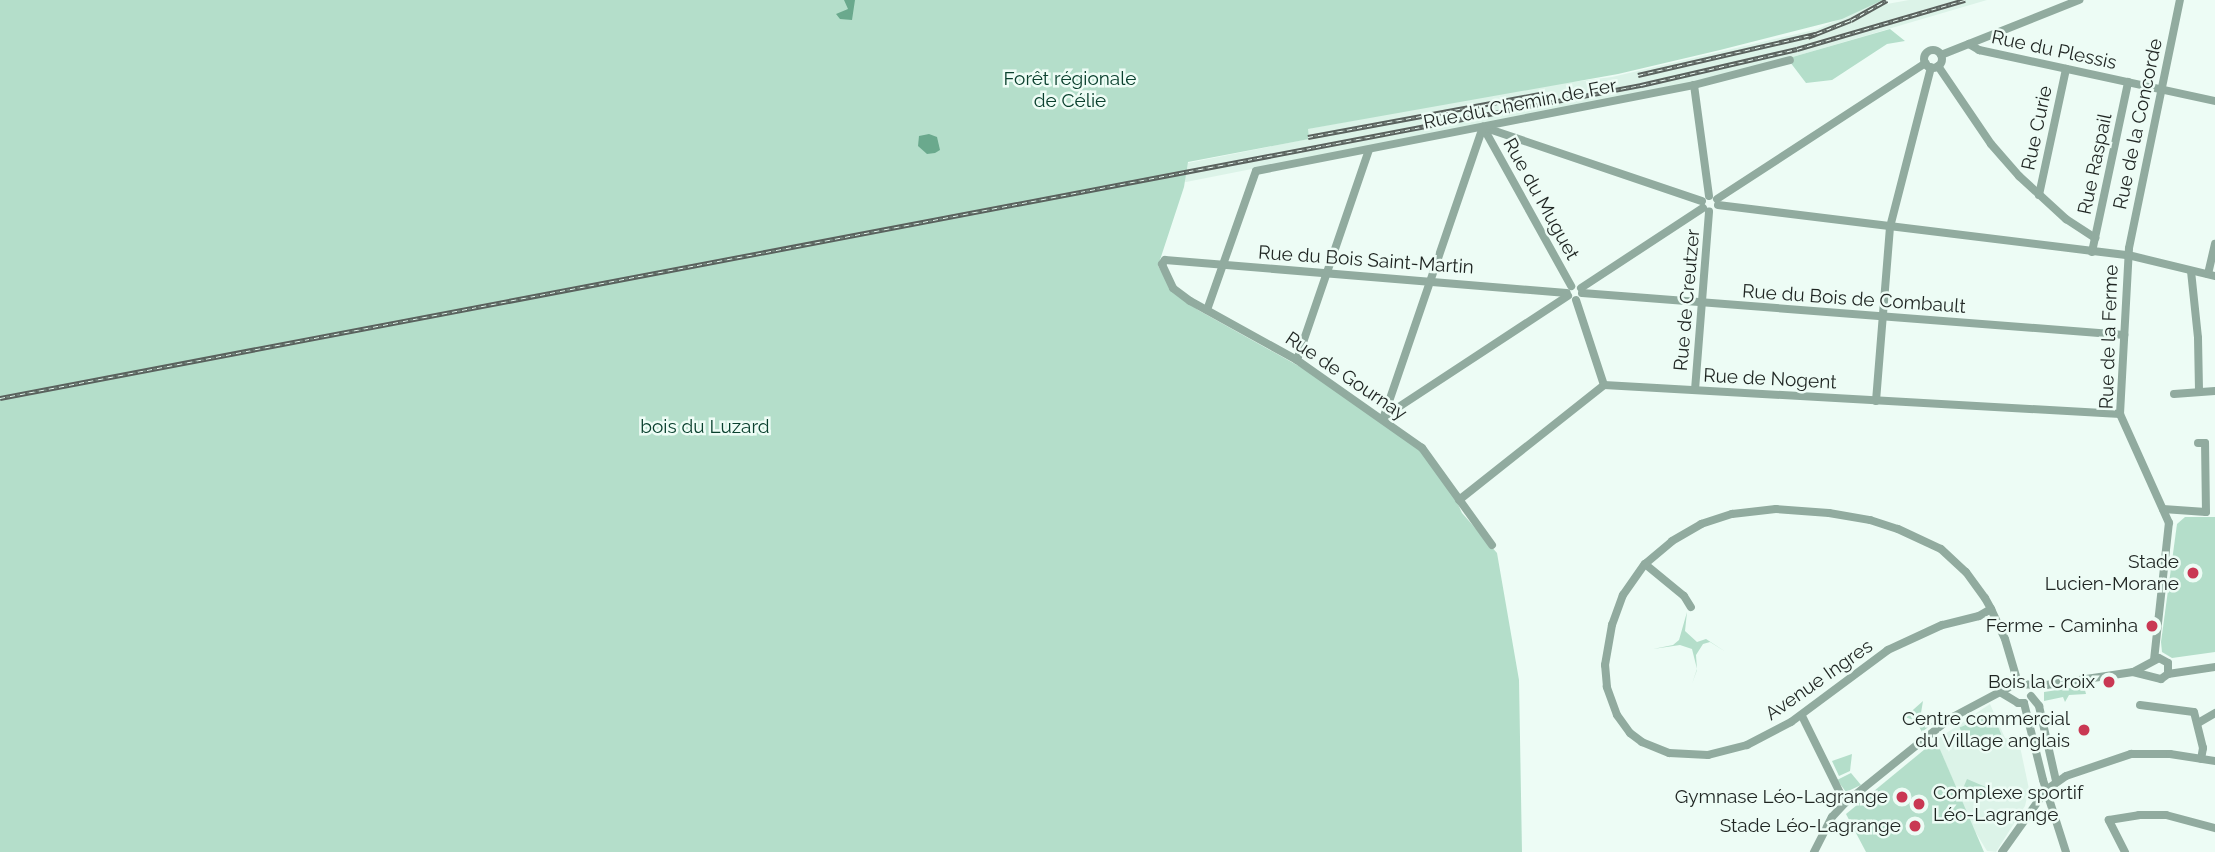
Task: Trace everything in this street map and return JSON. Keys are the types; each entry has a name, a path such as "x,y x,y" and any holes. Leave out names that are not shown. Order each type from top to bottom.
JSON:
{"street":[{"path":"1384,418 1710,203 1932,66 1941,55 2079,0"},
{"name":"Rue de la Concorde","path":"2128,256 2180,0"},
{"name":"Rue du Plessis","path":"1969,44 1979,50 2215,101"},
{"path":"1941,55 1935,50 1929,51 1924,58 1991,144 2039,195 2066,219 2095,238"},
{"name":"Rue du Chemin de Fer","path":"1223,265 1256,171 1694,85 1790,60"},
{"path":"1876,401 1890,227 1932,66"},
{"name":"Rue Curie","path":"2039,195 2066,69"},
{"name":"Rue Raspail","path":"2092,252 2128,82"},
{"name":"Rue de Creutzer","path":"1694,85 1710,203 1695,390"},
{"path":"1384,418 1483,127 1710,203 2128,256 2212,275 2215,244"},
{"name":"Rue du Muguet","path":"1483,127 1574,293 1604,385"},
{"path":"1297,360 1369,150"},
{"name":"Rue de la Ferme","path":"2128,256 2120,414 2169,523 2151,666"},
{"name":"Rue du Bois Saint-Martin","path":"1163,261 1574,293"},
{"name":"Rue de Gournay","path":"1163,261 1162,266 1173,288 1206,310 1297,360 1384,418 1422,448 1492,545"},
{"path":"1206,310 1223,265"},
{"path":"2191,271 2199,338 2199,392"},
{"name":"Rue du Bois de Combault","path":"1574,293 2124,335"},
{"path":"1460,500 1604,385"},
{"name":"Rue de Nogent","path":"1604,385 2120,414"},
{"path":"2174,394 2215,391"},
{"path":"2164,509 2206,512 2205,443 2198,443"},
{"name":"Avenue Ingres","path":"1991,609 1979,616 1942,625 1888,650 1853,674 1802,716 1759,740 1708,755 1669,753 1649,746 1630,733 1613,707 1605,665 1607,642 1623,595 1645,564 1686,532 1732,514 1776,509 1829,513 1882,523 1941,549 1966,572 1991,609 2022,692"},
{"path":"2169,523 2185,511"},
{"path":"1645,564 1684,596 1691,607"},
{"name":"Avenue Ingres","path":"1979,616 1997,621"},
{"path":"1814,852 1832,817 1845,803 1949,719 2000,692 2022,692 2046,685 2133,672 2162,659 2169,670"},
{"path":"2151,666 2157,679 2169,670 2215,665"},
{"path":"2022,692 2040,710 2056,781"},
{"path":"2022,692 2046,790 2066,852"},
{"path":"2140,705 2191,710 2198,723 2203,748 2201,759"},
{"path":"2030,717 2040,710"},
{"path":"2198,723 2215,713"},
{"path":"1802,716 1845,803"},
{"path":"2036,745 2043,747 2047,742"},
{"path":"2003,852 2046,790 2056,781 2101,762 2131,754 2152,753 2215,761"},
{"path":"2125,852 2109,820 2139,815 2166,815 2215,828"}],"shaded area":[{"path":"844,0 855,0 852,20 840,19 836,14 848,9"},
{"path":"1909,0 1987,0 1803,54 1698,81 1186,182 1175,177 1048,191 1308,139 1307,129 1540,86 1612,77 1818,29 1876,1 1887,4"},
{"path":"929,134 937,137 940,150 927,154 918,146 919,136"},
{"path":"1990,704 2005,738 2018,737 2029,789 2025,806 1996,852 1987,851 1973,828 1936,740"}],"green space":[{"name":"bois du Luzard","path":"0,0 1883,0 1842,19 1618,74 1308,129 1309,139 1188,162 1184,187 1158,266 1173,290 1198,310 1313,374 1422,451 1451,489 1462,513 1497,553 1519,680 1522,852 0,852"},
{"path":"1890,29 1905,41 1887,44 1832,80 1806,83 1790,62 1789,58"},
{"name":"Stade Lucien-Morane","path":"2185,517 2215,517 2215,652 2172,658 2162,652 2161,642 2177,524"},
{"path":"1687,612 1685,631 1697,642 1706,639 1726,652 1710,642 1703,644 1696,655 1697,669 1692,649 1680,645 1653,649 1673,645 1679,640"},
{"path":"2084,686 2086,694 2069,695 2065,702 2063,697 2044,701 2044,692"},
{"path":"1923,701 1921,713 1932,724 1922,732 1916,721 1905,717"},
{"path":"1993,714 2001,734 1968,748 1960,727"},
{"name":"Complexe sportif Léo-Lagrange","path":"1936,740 1984,852 1866,852 1846,814"},
{"path":"1852,754 1850,771 1839,776 1832,761"},
{"path":"1851,773 1861,785 1846,792 1837,780"},
{"path":"1967,779 1988,788 1983,799 1962,790"}],"railway":[{"path":"1808,37 1851,20 1887,0"},
{"path":"0,398 1641,85 1797,49 1965,0"},
{"path":"1638,75 1815,34"},
{"path":"1308,137 1545,93"}],"place":[{"name":"Stade Lucien-Morane","path":"2193,573"},
{"name":"Ferme - Caminha","path":"2152,626"},
{"name":"Bois la Croix","path":"2109,682"},
{"name":"Centre commercial du Village anglais","path":"2084,730"},
{"name":"Gymnase Léo-Lagrange","path":"1902,797"},
{"name":"Complexe sportif Léo-Lagrange","path":"1919,804"},
{"name":"Stade Léo-Lagrange","path":"1915,826"}],"park label":[{"name":"Forêt régionale de Célie","path":"1070,90"}]}
